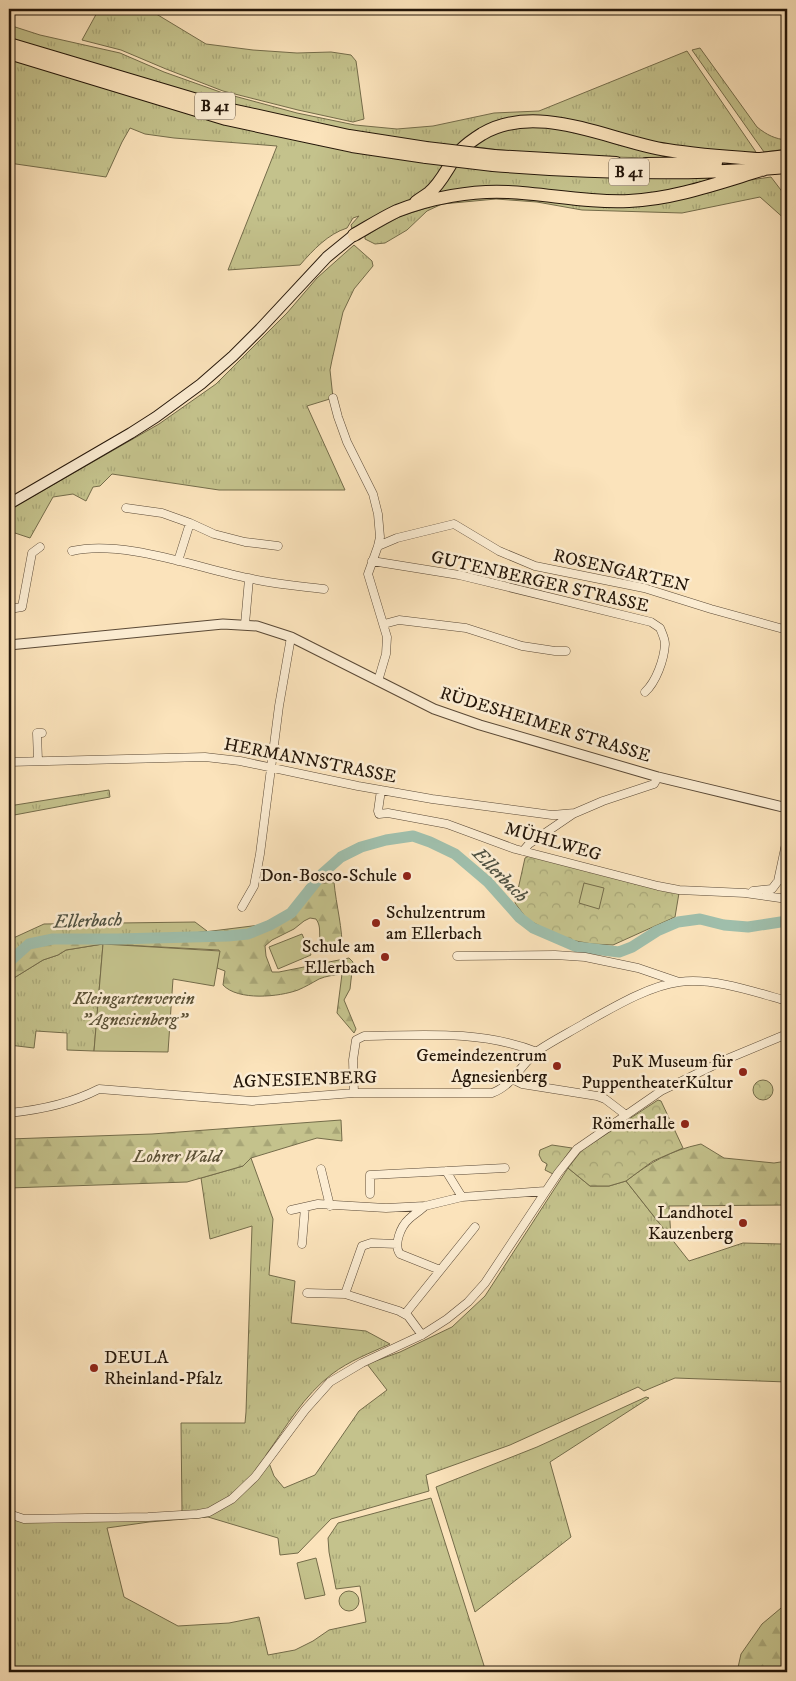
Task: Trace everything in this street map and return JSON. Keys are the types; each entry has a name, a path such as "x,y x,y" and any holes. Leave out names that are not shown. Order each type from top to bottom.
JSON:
{"highway":[{"name":"B 41","path":"9,44 227,109 426,152"},
{"name":"B 41","path":"9,53 226,119 352,146 426,152 493,161 655,165 762,164"},
{"name":"B 41","path":"408,207 430,192 440,181 460,151 469,142 483,133 519,122 539,121 559,124 666,150 787,167"},
{"name":"B 41","path":"354,235 395,212 450,196 508,192 581,200 632,201 679,193 787,156"}],"main road":[{"path":"9,504 156,417 201,384 260,329 327,257 354,235"}],"street":[{"path":"333,398 344,433 369,483 376,502 379,528 378,546 368,570 369,580 384,624 387,646 378,681"},
{"path":"126,508 162,513 229,538 278,546"},
{"path":"178,561 190,523"},
{"name":"ROSENGARTEN","path":"378,546 397,538 454,524 499,552 535,566 644,588 787,630"},
{"path":"9,609 22,607 32,553 40,547"},
{"path":"72,551 83,548 121,550 178,561 249,579 324,589"},
{"name":"GUTENBERGER STRASSE","path":"372,561 459,575 651,622 660,628 665,644 663,656 652,686 645,692"},
{"path":"245,624 249,579"},
{"path":"384,624 399,620 466,628 522,646 566,651"},
{"name":"RÜDESHEIMER STRASSE","path":"9,645 223,624 245,624 290,637 434,708 480,725 607,764 787,808"},
{"path":"242,907 255,882 290,637"},
{"path":"38,761 38,733 42,733"},
{"name":"HERMANNSTRASSE","path":"9,762 205,757 240,761 432,799 552,815 574,813"},
{"name":"HERMANNSTRASSE","path":"524,851 529,844 574,813 654,784 658,777"},
{"name":"MÜHLWEG","path":"381,790 379,814 388,813 447,824 524,851 658,886 679,890 746,892 787,899"},
{"name":"MÜHLWEG","path":"746,892 772,889 778,881 787,839"},
{"path":"457,956 570,956 615,963 679,982 724,984 787,1000"},
{"name":"AGNESIENBERG","path":"9,1113 30,1111 81,1097 99,1089 252,1101 383,1092 486,1094 498,1091 504,1087 537,1052 624,1002 650,990 679,982"},
{"path":"354,1093 354,1048 356,1040 364,1036 441,1034 469,1036 495,1039 537,1052"},
{"path":"9,1514 24,1519 148,1517 209,1512 221,1506 242,1491 255,1477 305,1410 330,1382 362,1363 422,1335 460,1310 476,1293 545,1191 577,1150 661,1091 787,1034"},
{"path":"512,1079 522,1084 597,1096 612,1103 626,1115"},
{"path":"370,1194 370,1175 505,1168"},
{"path":"321,1169 330,1206"},
{"path":"446,1171 462,1198"},
{"path":"291,1210 318,1204 386,1208 425,1206 462,1198 545,1191"},
{"path":"425,1206 407,1221 397,1244 397,1250 400,1254 440,1270"},
{"path":"302,1244 305,1207"},
{"path":"405,1314 475,1227"},
{"path":"345,1294 362,1246 371,1243 397,1244"},
{"path":"307,1293 345,1294 405,1314 412,1320 422,1335"}],"green space":[{"path":"99,9 148,9 206,44 253,50 297,53 331,52 351,55 356,61 364,119 353,122 223,91 121,50 82,40"},
{"path":"9,25 40,35 120,53 164,72 223,93 297,113 355,125 397,129 433,126 494,113 539,111 687,51 756,152 697,151 578,125 488,127 422,196 352,229 351,225 359,216 353,218 347,228 327,238 300,265 228,270 277,146 174,138 145,134 130,128 106,177 9,163"},
{"path":"700,48 757,127 771,136 787,140 787,149 764,152 692,50"},
{"path":"534,122 695,159 553,154 469,146 480,137"},
{"path":"453,164 724,177 651,194 620,198 434,198"},
{"path":"771,177 787,198 787,221 760,197 682,213 582,210 537,202 496,199 442,204 427,211 407,230 385,243 375,244 365,239 365,236 401,216 445,202 492,197 580,204"},
{"path":"354,245 372,261 373,266 354,289 343,312 330,370 333,398 307,406 345,490 219,490 112,474 100,486 93,487 86,501 73,494 53,497 30,538 9,531 9,510 159,424 216,384 287,313 317,278"},
{"path":"109,790 110,797 9,816 9,806"},
{"path":"531,855 679,893 675,917 613,945 592,944 565,939 527,919 515,903 525,858"},
{"path":"334,882 342,951 333,953 325,949 320,940 318,922 316,919 310,918 265,946 266,956 272,972 349,958 353,962 350,989 344,1000 356,1029 354,1033 337,1013 342,974 322,978 301,989 270,996 238,994 223,985 225,971 217,968 219,950 103,944 66,950 43,960 9,981 9,957 33,939 62,936 188,934 260,925 286,912 295,905 307,885"},
{"path":"584,883 604,888 599,909 579,903"},
{"path":"195,922 207,931 188,934 62,936 33,939 9,957 9,940 44,924"},
{"path":"302,934 311,955 278,969 269,947"},
{"path":"103,944 94,1051 67,1050 67,1033 36,1031 34,1048 9,1045 9,981 43,960 66,950"},
{"name":"Kleingartenverein \"Agnesienberg\"","path":"103,944 220,951 214,986 173,979 168,1052 94,1051"},
{"path":"763,1080 770,1083 773,1090 770,1097 763,1100 756,1097 753,1090 756,1083"},
{"path":"658,1100 661,1101 683,1148 653,1161 626,1181 609,1186 590,1186 568,1168 582,1150"},
{"name":"Lohrer Wald","path":"341,1120 342,1141 317,1138 251,1158 243,1166 187,1182 9,1188 9,1139 152,1134"},
{"path":"701,1144 724,1158 774,1163 787,1161 787,1205 669,1206 671,1238 626,1181 661,1158 679,1150"},
{"path":"552,1145 572,1148 553,1174 545,1170 547,1164 542,1161 539,1155 540,1150"},
{"path":"251,1158 273,1219 269,1275 295,1281 291,1323 366,1331 390,1344 353,1361 332,1374 322,1382 296,1412 266,1455 274,1476 284,1488 315,1475 359,1411 387,1390 367,1364 400,1352 452,1327 485,1296 568,1168 590,1186 609,1186 626,1181 689,1261 743,1243 781,1244 787,1242 787,1382 675,1378 644,1391 638,1387 510,1445 426,1475 429,1491 331,1519 298,1553 280,1555 278,1538 208,1517 107,1528 124,1597 178,1626 229,1623 259,1617 268,1655 295,1650 329,1630 366,1622 360,1586 336,1589 328,1538 338,1523 431,1498 486,1672 9,1672 9,1512 24,1518 182,1513 181,1423 245,1423 252,1226 210,1239 201,1178 243,1166"},
{"path":"646,1397 649,1398 550,1462 571,1537 475,1612 436,1487 537,1447"},
{"path":"316,1558 325,1595 305,1599 297,1563"},
{"path":"349,1591 356,1594 359,1601 356,1608 349,1611 342,1608 339,1601 342,1594"},
{"path":"787,1603 787,1672 737,1672 741,1654 762,1624"}],"waterway":[{"name":"Ellerbach","path":"9,962 29,944 53,939 118,939 248,934 270,925 291,913 323,873 341,857 361,847 386,840 413,836 455,854 488,882 520,918 533,928 577,947 619,952 678,922 700,919 724,925 748,927 787,921"}],"place":[{"name":"Don-Bosco-Schule","path":"407,876"},
{"name":"Schulzentrum am Ellerbach","path":"376,923"},
{"name":"Schule am Ellerbach","path":"385,957"},
{"name":"Gemeindezentrum Agnesienberg","path":"557,1066"},
{"name":"PuK Museum für PuppentheaterKultur","path":"743,1072"},
{"name":"Römerhalle","path":"685,1124"},
{"name":"Landhotel Kauzenberg","path":"743,1223"},
{"name":"DEULA Rheinland-Pfalz","path":"94,1368"}]}
